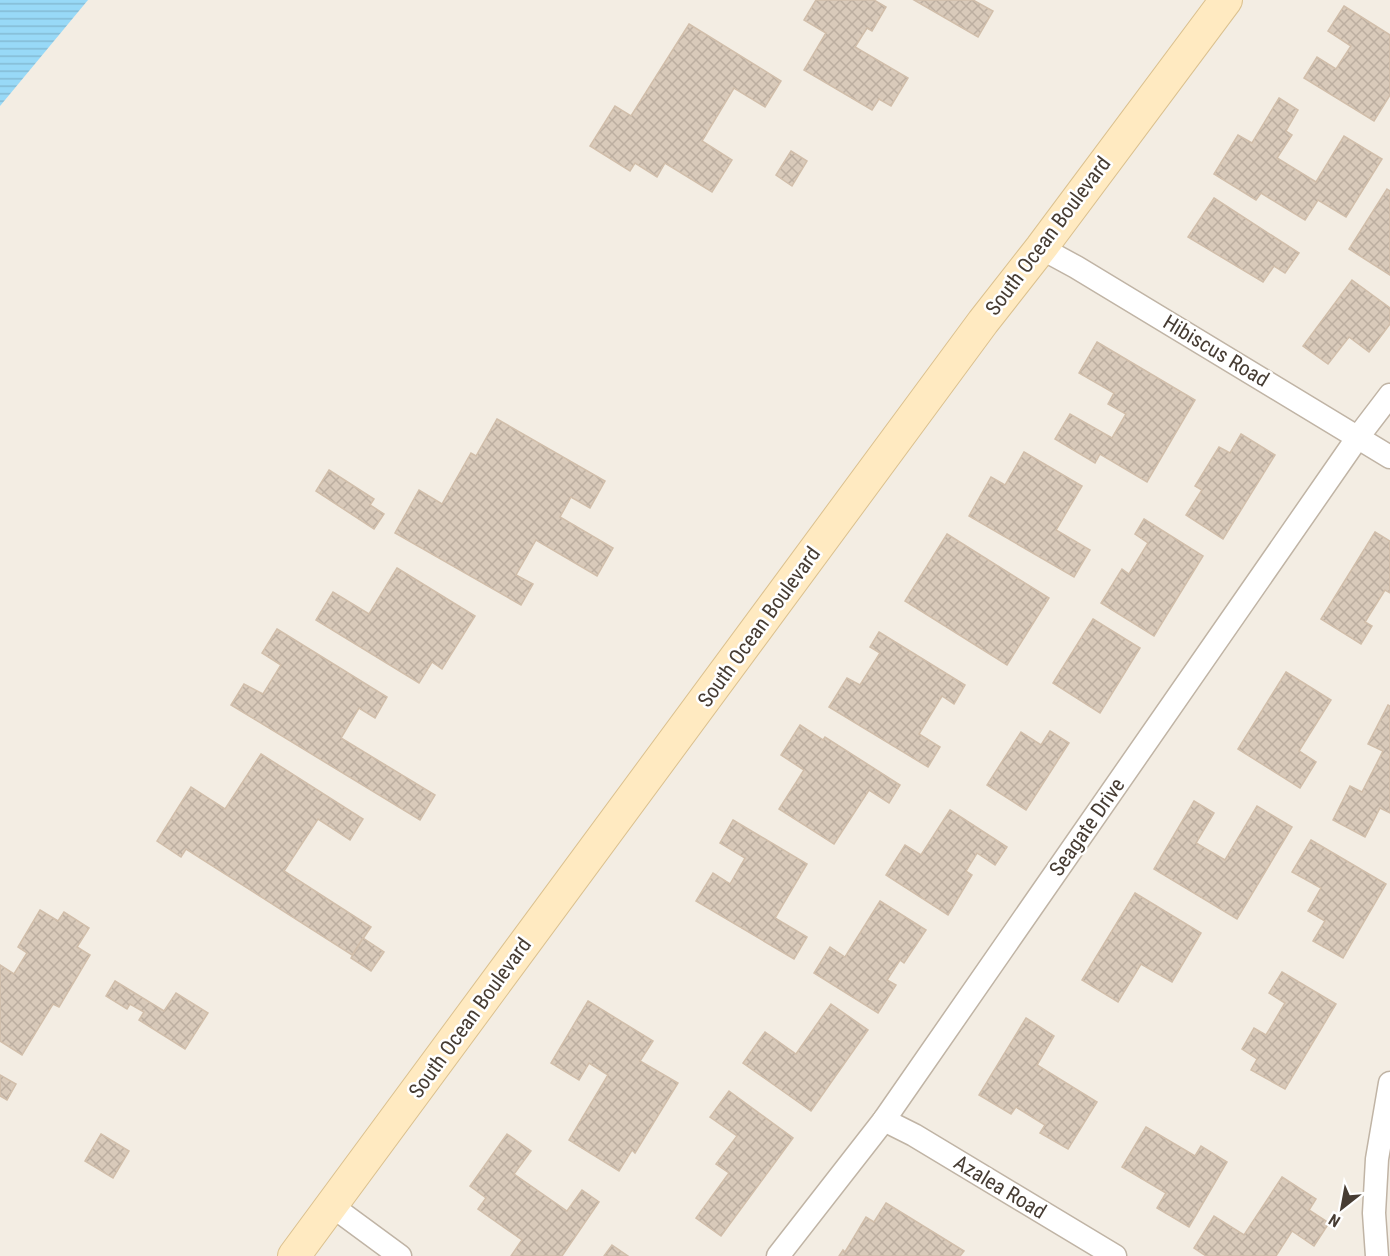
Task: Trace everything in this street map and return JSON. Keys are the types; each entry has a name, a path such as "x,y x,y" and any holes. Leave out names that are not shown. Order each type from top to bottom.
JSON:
{"main road":[{"name":"South Ocean Boulevard","path":"294,1256 983,322 1226,0"}],"street":[{"name":"Hibiscus Road","path":"1041,248 1390,457"},
{"name":"Seagate Drive","path":"778,1256 884,1120 1358,437 1390,395"},
{"path":"1377,1256 1374,1213 1377,1159 1390,1083"},
{"name":"Azalea Road","path":"884,1120 914,1135 1115,1256"},
{"path":"332,1206 400,1256"}],"water":[{"path":"0,0 88,0 0,106"}],"building":[{"path":"816,0 874,0 886,7 872,31 867,28 855,47 908,78 891,106 879,99 872,110 804,70 826,33 804,20"},
{"path":"914,0 973,0 993,11 978,37"},
{"path":"1344,6 1390,35 1390,95 1374,121 1304,78 1317,57 1336,69 1351,46 1328,31"},
{"path":"689,24 781,81 765,107 734,88 702,141 732,160 712,192 665,163 657,177 635,163 630,171 590,146 615,106 631,116"},
{"path":"1279,98 1298,110 1286,131 1292,135 1277,158 1316,182 1344,136 1382,159 1346,217 1318,200 1305,220 1261,193 1256,200 1214,174 1238,135 1252,143"},
{"path":"791,151 807,161 792,186 776,175"},
{"path":"1387,189 1390,191 1390,275 1349,249"},
{"path":"1214,198 1299,253 1285,273 1274,266 1263,282 1188,237"},
{"path":"1352,280 1390,308 1390,324 1369,352 1349,337 1328,364 1303,346"},
{"path":"1097,342 1195,400 1147,482 1100,454 1095,463 1055,439 1070,414 1112,438 1126,414 1108,404 1114,393 1079,373"},
{"path":"497,419 605,481 590,508 571,497 560,517 613,548 597,576 536,540 516,575 533,584 521,605 395,533 419,490 442,504 471,453 476,456"},
{"path":"1241,434 1275,455 1223,539 1186,515 1202,490 1195,486 1219,447 1230,453"},
{"path":"1024,452 1082,486 1056,530 1090,550 1074,577 969,516 991,477 1005,485"},
{"path":"329,470 374,499 370,505 384,514 374,529 316,491"},
{"path":"1144,519 1203,556 1154,636 1101,603 1122,569 1129,574 1148,543 1135,534"},
{"path":"1375,532 1390,541 1390,593 1385,590 1365,622 1372,626 1361,644 1321,619"},
{"path":"947,534 1049,598 1007,665 905,601"},
{"path":"397,568 475,616 442,669 432,662 419,683 316,620 333,592 369,614"},
{"path":"1093,619 1140,648 1100,713 1053,683"},
{"path":"277,629 387,697 375,718 359,708 341,738 435,795 420,820 231,705 244,684 263,694 281,665 262,653"},
{"path":"879,632 965,685 954,704 942,696 919,734 940,747 928,767 829,707 847,678 860,685 880,653 870,647"},
{"path":"1286,672 1331,700 1299,751 1316,762 1300,788 1238,749"},
{"path":"1388,705 1390,706 1390,813 1380,808 1365,837 1333,820 1350,786 1362,792 1383,751 1368,744"},
{"path":"800,725 823,740 825,737 900,785 889,803 869,790 834,844 779,809 804,770 781,755"},
{"path":"1050,731 1069,743 1026,810 987,785 1021,732 1041,745"},
{"path":"261,754 363,819 350,840 318,819 284,871 371,927 352,955 186,849 181,857 157,841 191,787 225,809"},
{"path":"1194,801 1214,813 1196,843 1225,860 1257,806 1292,827 1237,919 1154,869"},
{"path":"950,810 1007,847 995,865 977,853 966,871 972,875 948,915 886,875 905,845 921,855"},
{"path":"733,820 807,864 775,918 807,937 794,959 696,901 713,873 730,884 745,858 720,843"},
{"path":"1311,840 1386,884 1343,958 1313,941 1325,921 1308,911 1321,888 1292,872"},
{"path":"1135,893 1201,933 1172,982 1141,964 1118,1002 1082,980"},
{"path":"880,901 926,930 904,963 900,960 887,980 896,985 878,1013 814,973 830,947 845,957"},
{"path":"40,910 58,921 64,912 89,928 77,947 90,955 59,1007 53,1004 22,1055 0,1041 0,965 14,974 27,953 18,947"},
{"path":"363,938 384,952 371,971 351,958"},
{"path":"1282,972 1336,1004 1285,1089 1251,1070 1257,1059 1242,1049 1254,1028 1266,1035 1285,1003 1269,993"},
{"path":"115,981 164,1011 176,993 208,1013 185,1049 139,1020 144,1012 130,1004 127,1009 106,996"},
{"path":"588,1001 653,1041 640,1061 678,1083 635,1153 632,1150 619,1171 569,1140 608,1075 589,1063 579,1080 551,1063"},
{"path":"831,1004 868,1030 811,1111 743,1063 765,1032 796,1054"},
{"path":"1026,1018 1054,1036 1037,1065 1097,1102 1068,1149 1040,1133 1045,1125 1016,1107 1011,1114 979,1095"},
{"path":"0,1075 16,1084 7,1100 0,1096"},
{"path":"729,1091 793,1138 721,1236 696,1218 729,1173 716,1164 737,1136 710,1117"},
{"path":"1146,1127 1195,1156 1201,1146 1227,1162 1189,1227 1157,1208 1166,1193 1122,1167"},
{"path":"101,1134 129,1151 113,1178 85,1161"},
{"path":"507,1134 531,1151 514,1174 567,1211 582,1190 599,1202 562,1256 511,1256 522,1240 478,1209 486,1198 470,1186"},
{"path":"1282,1177 1316,1199 1309,1210 1329,1223 1314,1246 1292,1231 1276,1256 1206,1256 1194,1248 1214,1216 1244,1235"},
{"path":"886,1203 964,1251 960,1256 839,1256 843,1250 845,1252 866,1217 874,1222"},
{"path":"612,1245 628,1256 604,1256"}]}
